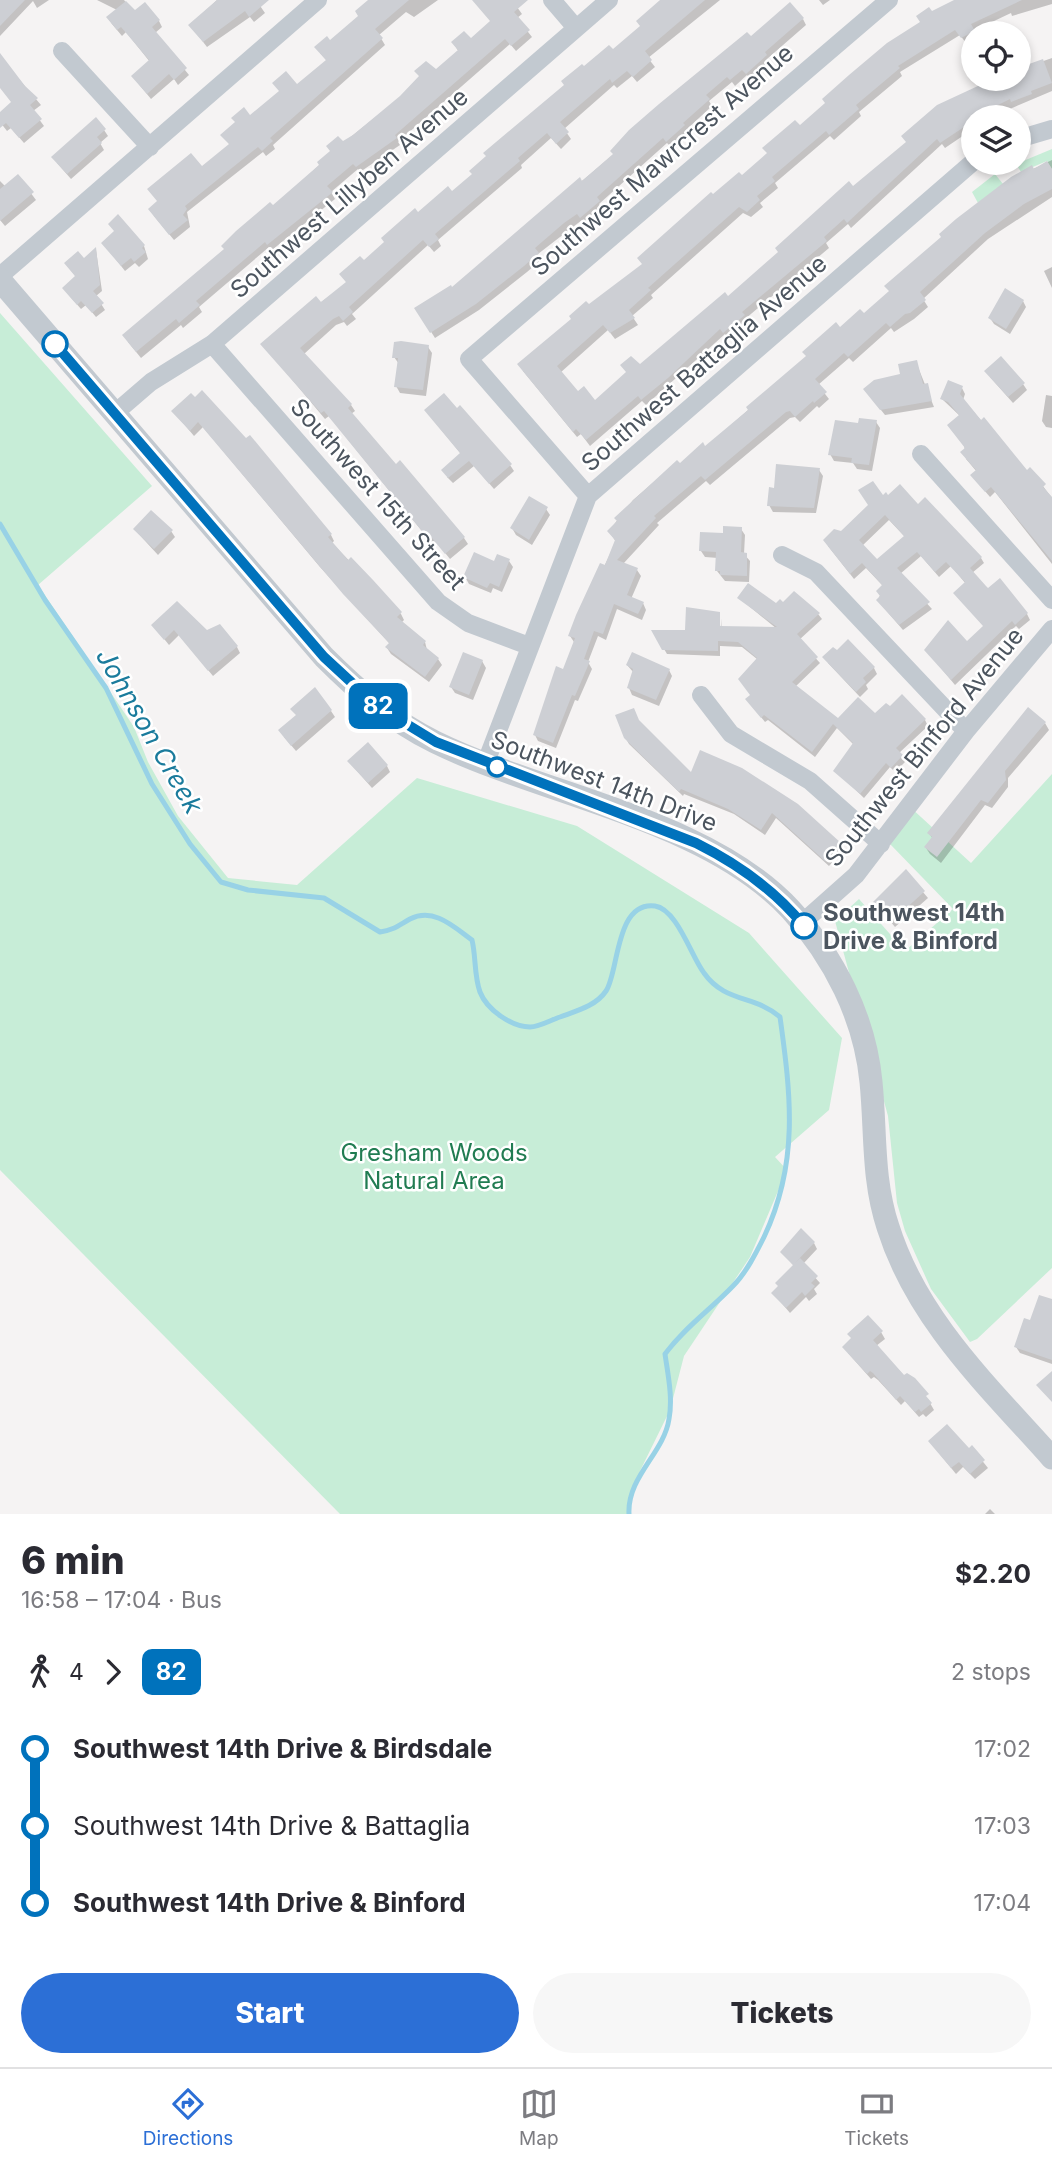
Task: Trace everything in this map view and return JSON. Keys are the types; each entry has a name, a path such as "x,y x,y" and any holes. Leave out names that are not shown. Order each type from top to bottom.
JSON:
{"street":[{"path":"552,0 576,29"},
{"name":"Southwest Lillyben Avenue","path":"115,413 152,382 212,344 609,0"},
{"name":"Southwest Mawrcrest Avenue","path":"588,496 469,359 889,0"},
{"path":"0,278 308,3"},
{"path":"62,51 150,146"},
{"path":"1031,135 1052,129"},
{"name":"Southwest Battaglia Avenue","path":"486,762 588,496 961,172"},
{"name":"Southwest 14th Drive","path":"0,278 324,657 361,693 416,731 486,762 708,849 762,884 802,923 839,979 861,1032 871,1080 877,1183 887,1226 902,1265 923,1305 954,1348 1052,1458"},
{"name":"Southwest 15th Street","path":"212,344 438,602 467,623 529,646"},
{"path":"921,454 1052,600"},
{"path":"782,555 816,572 967,731"},
{"name":"Southwest Binford Avenue","path":"802,923 856,875 967,731 1052,629"},
{"path":"701,695 731,734 810,781 881,844"}],"green space":[{"path":"1052,149 1052,169 1047,161 1031,168 1031,158"},
{"path":"994,175 1003,184 978,203 972,192"},
{"name":"Gresham Woods Natural Area","path":"0,313 152,486 38,585 134,727 148,762 178,816 228,878 297,885 417,778 577,826 749,933 842,1038 829,1110 775,1157 787,1170 750,1257 684,1356 670,1410 640,1471 628,1514 340,1514 0,1170"},
{"path":"1052,774 1052,1268 977,1339 970,1342 931,1289 905,1231 897,1203 888,1116 835,921 859,899 905,951 953,909 890,844 909,806 971,863"}],"building":[{"path":"0,0 25,0 0,26"},
{"path":"217,0 269,0 249,17 245,11 203,42 188,25"},
{"path":"368,0 409,0 375,29 383,38 270,138 273,141 262,151 258,147 185,206 187,209 183,215 188,220 169,235 148,209 157,201 147,189 191,153 202,166 229,144 220,135 235,122 231,118 244,107 250,115 279,91 272,83 286,71 297,84 326,60 314,47 327,36 330,40 358,16 355,11"},
{"path":"472,0 528,0 514,12 530,30 511,46 505,39 395,135 397,138 356,167 353,164 327,186 333,192 267,245 265,242 196,301 200,305 179,323 176,319 136,352 122,335 224,249 221,246 236,231 270,202 273,205 319,165 317,162 330,151 326,146 338,136 343,141 353,135 400,96 419,76 414,71 426,61 436,69 458,50 451,42 464,31 471,38 490,21"},
{"path":"660,0 705,0 645,51 652,60 633,77 627,71 612,83 610,79 560,122 569,132 556,144 547,133 518,158 520,161 435,234 439,239 429,247 423,240 349,307 353,312 343,321 339,316 333,319 300,348 352,404 348,408 396,464 400,460 465,537 445,554 432,538 430,541 324,411 321,413 260,344 316,296 321,302 346,282 339,274 360,256 364,260 384,242 381,238 415,208 418,212 448,186 452,191 472,174 469,171 486,156 483,153 564,85 561,81 582,64 584,66 609,45 613,49 640,26 636,21"},
{"path":"954,0 1022,0 977,21 961,21 961,38 955,30 898,66 900,68 856,105 859,109 829,135 826,131 772,177 775,181 757,196 760,200 747,212 739,207 648,288 651,290 629,310 635,318 610,333 603,325 557,366 578,391 584,386 595,400 626,372 620,365 631,356 640,364 725,292 728,296 778,252 775,248 849,181 853,186 906,142 901,136 937,105 967,91 1031,91 1032,94 998,105 961,105 961,129 940,143 937,139 847,223 844,219 824,237 827,241 742,312 745,315 723,333 720,329 668,378 641,400 638,396 586,440 576,429 573,432 517,364 571,319 569,316 586,301 589,304 642,264 637,258 711,192 713,194 739,172 742,175 767,153 762,148 795,120 800,125 825,103 822,99 849,75 887,43 920,22 916,16 929,7 932,11"},
{"path":"126,1 135,10 145,2 160,20 152,27 187,68 174,80 169,74 147,94 131,76 149,60 121,27 117,30 106,17"},
{"path":"790,2 804,18 765,52 767,55 746,74 742,70 730,80 727,77 706,95 710,99 683,123 685,125 666,142 663,138 635,163 597,197 600,201 580,218 577,214 564,223 535,248 539,253 476,304 430,333 414,308 451,285 452,287 580,177 582,181 613,154 610,151 629,130 659,104 747,32 751,36"},
{"path":"0,53 25,86 38,98 30,105 42,119 19,138 6,123 0,128 0,112 11,102 0,88"},
{"path":"1043,59 1052,83 1031,91 1031,63"},
{"path":"96,117 106,129 97,137 102,143 67,174 51,157"},
{"path":"1047,161 1052,169 1052,189 1024,204 985,233 920,292 926,300 910,313 890,327 886,323 848,357 844,353 815,379 827,392 814,403 813,401 795,417 790,411 786,412 705,480 701,476 654,516 656,518 617,560 638,568 627,595 644,602 638,614 614,604 603,634 594,631 584,659 590,661 575,696 572,695 553,743 533,735 556,666 563,669 575,638 568,636 576,615 600,563 605,565 615,540 607,531 617,521 614,518 677,460 680,463 703,442 705,446 748,410 746,407 806,356 802,352 836,322 840,327 860,309 864,313 889,291 884,286 941,237 939,234 956,219 1011,177 1031,175 1031,166 1034,169"},
{"path":"18,174 34,192 0,221 0,189"},
{"path":"118,214 145,245 142,248 146,252 134,262 131,258 121,266 101,243 114,231 108,224"},
{"path":"96,247 100,285 93,291 104,303 92,313 81,301 77,305 62,288 75,276 64,263 78,251 84,258"},
{"path":"1005,288 1024,300 1006,329 988,318"},
{"path":"394,342 429,345 423,390 394,387 398,358 392,358"},
{"path":"1001,356 1025,383 1008,397 984,371"},
{"path":"917,360 923,384 928,383 932,401 880,410 863,389 874,380 900,374 898,364"},
{"path":"948,380 963,386 960,394 981,420 984,417 1027,470 1030,467 1046,484 1043,487 1052,497 1052,561 991,487 985,492 970,475 976,470 960,452 965,448 947,425 959,415 948,402 940,399"},
{"path":"202,390 246,438 250,435 332,534 328,537 348,560 351,557 402,612 397,617 426,641 423,645 439,658 425,677 385,647 389,643 343,594 198,422 190,431 171,411 191,393 195,397"},
{"path":"444,393 457,408 460,405 512,464 489,484 469,461 448,478 441,470 460,453 424,410"},
{"path":"859,418 877,420 869,465 851,463 852,458 828,455 835,420 858,423"},
{"path":"776,464 820,468 814,508 767,506 769,487 774,488"},
{"path":"873,481 883,495 886,492 888,495 900,484 918,504 925,497 982,557 970,568 988,588 1000,578 1028,613 1015,625 1012,621 951,680 924,650 948,620 967,641 983,626 953,593 965,582 946,562 935,572 917,552 897,568 930,602 899,625 876,600 880,596 876,591 882,585 862,563 850,574 823,540 834,529 841,531 868,505 858,490","holes":["885,515 904,536 877,559 859,540"]},
{"path":"529,496 548,507 529,540 510,528"},
{"path":"151,510 173,530 154,549 133,529"},
{"path":"723,526 742,527 741,552 747,553 747,576 720,575 720,571 715,571 716,552 699,551 700,532 723,533"},
{"path":"474,552 494,561 497,554 510,559 499,587 490,583 487,588 463,577"},
{"path":"748,583 776,603 780,599 783,602 794,591 820,613 797,634 818,657 792,682 838,718 858,697 875,713 886,703 890,706 902,694 926,719 896,748 903,755 891,768 886,763 860,794 833,771 853,743 833,724 812,752 764,715 761,718 745,699 750,695 738,679 757,658 738,642 718,641 718,651 662,650 651,630 685,630 686,607 720,612 720,626 777,627 737,598"},
{"path":"177,601 207,630 220,624 238,646 208,671 174,630 164,640 151,625"},
{"path":"848,639 875,667 863,678 866,682 856,692 822,657 833,647 837,650"},
{"path":"463,652 483,660 469,695 449,687"},
{"path":"632,652 670,669 656,700 627,688 633,669 626,665"},
{"path":"315,687 332,710 291,746 278,730 296,715 290,709"},
{"path":"1028,707 1046,722 1005,771 1006,780 988,803 981,800 937,857 924,847 932,837 927,833"},
{"path":"634,708 639,720 691,772 700,750 742,768 798,804 841,843 825,861 772,813 761,830 728,809 681,789 679,792 624,738 615,715"},
{"path":"368,742 388,765 368,783 347,761"},
{"path":"906,869 925,891 891,922 873,902"},
{"path":"801,1228 815,1242 795,1263 800,1258 818,1276 811,1283 815,1286 805,1296 802,1292 786,1308 771,1293 778,1286 775,1283 793,1265 780,1252"},
{"path":"1039,1295 1052,1299 1052,1360 1014,1347 1024,1318 1030,1320"},
{"path":"868,1315 883,1331 873,1340 904,1375 907,1373 915,1378 929,1394 926,1396 932,1403 921,1412 919,1409 915,1412 900,1396 896,1400 873,1373 870,1371 867,1374 842,1347 851,1338 847,1334"},
{"path":"1052,1371 1052,1402 1036,1385"},
{"path":"947,1424 969,1448 972,1445 985,1460 970,1474 959,1462 951,1468 928,1441"}],"waterway":[{"name":"Johnson Creek","path":"0,524 45,600 106,688 152,784 190,844 221,882 248,890 324,898 380,932 393,929 419,916 427,915 443,920 472,940 478,986 483,999 508,1021 530,1027 579,1010 602,996 610,982 625,926 632,915 642,907 655,906 663,909 677,925 699,966 712,983 731,994 761,1005 780,1017 787,1074 789,1129 783,1183 775,1210 761,1243 738,1281 681,1335 665,1354 670,1395 669,1419 660,1443 634,1488 629,1514"}],"bus line":[{"name":"82","path":"55,344 324,657 361,693 397,720 436,742 614,810 719,855 762,884 781,900 804,926"}],"place":[{"name":"Southwest 14th Drive & Binford","path":"804,926"}]}
